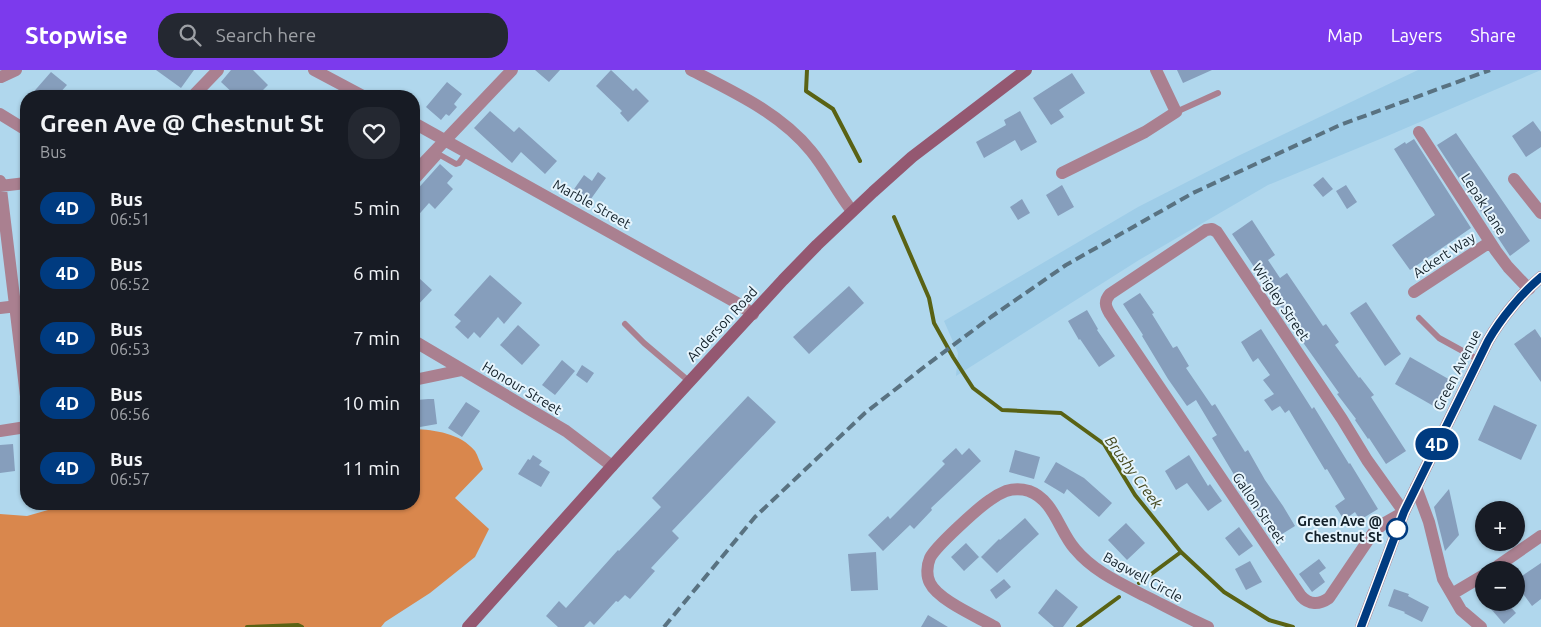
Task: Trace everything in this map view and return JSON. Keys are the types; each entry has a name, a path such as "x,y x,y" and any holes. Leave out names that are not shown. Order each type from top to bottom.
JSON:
{"main road":[{"name":"Anderson Road","path":"468,627 612,466 783,280 852,211 912,157 1026,70"}],"street":[{"path":"0,78 1,70"},
{"path":"0,78 16,70"},
{"path":"198,90 218,70"},
{"path":"314,70 352,90"},
{"path":"420,168 437,153 446,140 512,70"},
{"path":"691,70 758,106 793,132 812,152 840,196 852,211"},
{"path":"1062,173 1145,132 1176,112 1156,70"},
{"path":"0,114 20,126"},
{"name":"Marble Street","path":"420,126 737,302 753,314"},
{"name":"Lepak Lane","path":"1419,132 1490,242 1508,267 1529,289"},
{"path":"1514,179 1541,212"},
{"path":"0,181 20,300"},
{"path":"0,186 20,184"},
{"name":"Wrigley Street","path":"1110,314 1105,304 1106,298 1110,294 1206,230 1212,229 1217,232 1342,419 1367,460 1404,512"},
{"name":"Ackert Way","path":"1414,292 1490,242"},
{"name":"Green Avenue","path":"1361,627 1404,512 1494,330 1541,276"},
{"path":"0,308 20,306"},
{"name":"Gallon Street","path":"1110,314 1305,600 1318,603 1329,598 1373,533 1382,524 1404,512"},
{"name":"Honour Street","path":"420,345 566,431 612,466"},
{"path":"420,379 462,370"},
{"path":"0,431 20,428"},
{"path":"1416,487 1429,522 1444,579 1461,610 1481,627"},
{"name":"Bagwell Circle","path":"995,627 937,594 930,584 927,567 930,556 937,547 990,500 1007,491 1020,489 1040,497 1047,504 1073,547 1083,559 1096,569 1208,627"},
{"path":"1505,561 1541,536"},
{"path":"1452,594 1475,580"}],"lane":[{"path":"1176,112 1218,93"},
{"path":"420,176 437,153 456,164 459,163 467,152"},
{"path":"1419,318 1438,338 1479,360"},
{"path":"625,324 644,343 690,382"}],"shaded area":[{"path":"1418,70 1541,70 1268,185 1139,260 956,376 958,353 944,321 1138,207 1238,156"},
{"path":"420,429 455,436 475,451 483,469 455,498 489,529 475,557 430,593 385,622 381,627 0,627 0,514 27,516 48,510 420,510"}],"building":[{"path":"156,70 194,70 181,88"},
{"path":"231,70 253,70 268,85 263,90 230,90 221,82"},
{"path":"535,70 560,70 549,82"},
{"path":"611,70 633,91 636,88 649,101 628,122 620,113 622,111 596,86"},
{"path":"1177,70 1212,70 1183,83"},
{"path":"51,72 67,85 62,90 35,90"},
{"path":"1072,73 1085,93 1059,110 1064,117 1051,125 1033,98"},
{"path":"447,82 462,94 454,104 457,107 449,116 446,114 441,120 426,107"},
{"path":"490,111 514,132 519,127 557,161 545,174 521,152 512,163 474,128"},
{"path":"1020,111 1037,142 1021,151 1015,140 984,158 976,142 1006,125 1004,120"},
{"path":"1533,121 1541,132 1541,147 1526,157 1512,136"},
{"path":"1456,133 1530,241 1510,256 1437,145"},
{"path":"1414,139 1471,228 1410,270 1392,245 1435,215 1394,149"},
{"path":"440,164 453,176 447,183 453,189 435,209 429,203 420,213 420,186"},
{"path":"598,172 606,178 588,203 572,192 584,175 592,181"},
{"path":"1323,177 1333,189 1323,197 1313,185"},
{"path":"1062,185 1074,207 1058,216 1046,195"},
{"path":"1346,185 1357,202 1347,209 1336,191"},
{"path":"1022,199 1030,213 1018,220 1010,207"},
{"path":"1252,220 1275,255 1268,260 1280,278 1287,273 1323,326 1326,324 1339,342 1335,345 1374,395 1371,397 1406,451 1386,464 1337,394 1339,393 1302,341 1232,234"},
{"path":"490,275 522,303 504,324 498,317 480,338 474,332 468,339 455,327 461,321 454,315"},
{"path":"420,279 432,290 420,303"},
{"path":"849,286 864,303 809,354 793,337"},
{"path":"1140,293 1154,313 1152,314 1173,348 1177,346 1189,366 1186,368 1212,406 1215,404 1245,452 1248,450 1295,526 1274,539 1212,438 1217,435 1196,400 1187,406 1168,379 1123,304"},
{"path":"1366,302 1401,354 1385,366 1350,313"},
{"path":"1087,310 1097,330 1115,356 1099,367 1068,321"},
{"path":"518,325 540,345 522,365 500,345"},
{"path":"1261,329 1312,409 1314,407 1378,509 1360,520 1355,512 1344,520 1335,506 1345,499 1289,410 1285,413 1280,406 1272,411 1264,400 1274,394 1263,380 1270,375 1258,358 1253,362 1241,342"},
{"path":"1535,329 1541,338 1541,382 1514,344"},
{"path":"1410,357 1452,381 1437,408 1395,384"},
{"path":"562,360 575,371 555,395 542,385"},
{"path":"582,365 594,373 587,383 576,375"},
{"path":"748,396 776,422 672,531 679,538 651,568 655,571 630,599 625,595 618,602 616,601 594,625 590,621 584,627 558,627 546,616 559,601 566,608 618,550 661,507 652,498"},
{"path":"434,399 437,424 420,427 420,400"},
{"path":"466,402 480,411 462,437 448,428"},
{"path":"1494,405 1537,425 1521,460 1478,440"},
{"path":"13,444 15,471 0,473 0,445"},
{"path":"956,448 962,455 969,448 981,461 931,508 932,510 914,529 910,525 883,551 868,535 888,516 890,519 945,464 942,461"},
{"path":"1015,450 1040,457 1034,479 1009,472"},
{"path":"533,455 542,461 539,465 550,472 541,487 518,474"},
{"path":"1189,455 1208,486 1210,484 1222,501 1208,511 1187,483 1176,490 1165,471"},
{"path":"1056,462 1084,478 1112,503 1099,517 1067,489 1064,494 1044,482"},
{"path":"1449,489 1459,535 1445,551 1434,507"},
{"path":"1025,518 1039,534 997,573 981,557 999,539"},
{"path":"1126,523 1145,543 1127,560 1108,540"},
{"path":"1239,527 1253,546 1239,556 1225,538"},
{"path":"966,543 979,557 964,571 951,557"},
{"path":"876,552 878,590 851,591 848,554"},
{"path":"1319,559 1326,568 1319,573 1325,582 1312,592 1299,574"},
{"path":"1250,561 1262,582 1246,590 1235,569"},
{"path":"1541,563 1541,599 1532,606 1525,596 1525,574"},
{"path":"1004,579 1011,587 996,599 990,590"},
{"path":"1056,589 1078,607 1063,627 1054,627 1038,613"},
{"path":"1394,589 1409,594 1408,596 1429,607 1422,622 1405,612 1388,606"},
{"path":"1493,611 1514,611 1516,613 1504,624"},
{"path":"928,615 948,627 921,627"}],"waterway":[{"name":"Brushy Creek","path":"807,70 806,91 833,109 860,161"},
{"name":"Brushy Creek","path":"894,217 929,298 934,323 973,388 1002,410 1061,413 1104,444 1135,495 1181,552 1224,592 1269,620 1293,627"},
{"path":"1139,583 1181,552"},
{"path":"1078,627 1119,597"},
{"path":"247,627 298,625 302,627"}],"railway":[{"path":"664,627 755,517 865,413 991,317 1066,265 1193,193 1340,125 1490,70"}],"bus line":[{"name":"4D","path":"1361,627 1404,512 1488,341 1508,312 1541,277"}],"place":[{"name":"Green Ave @ Chestnut St","path":"1397,529"}]}
